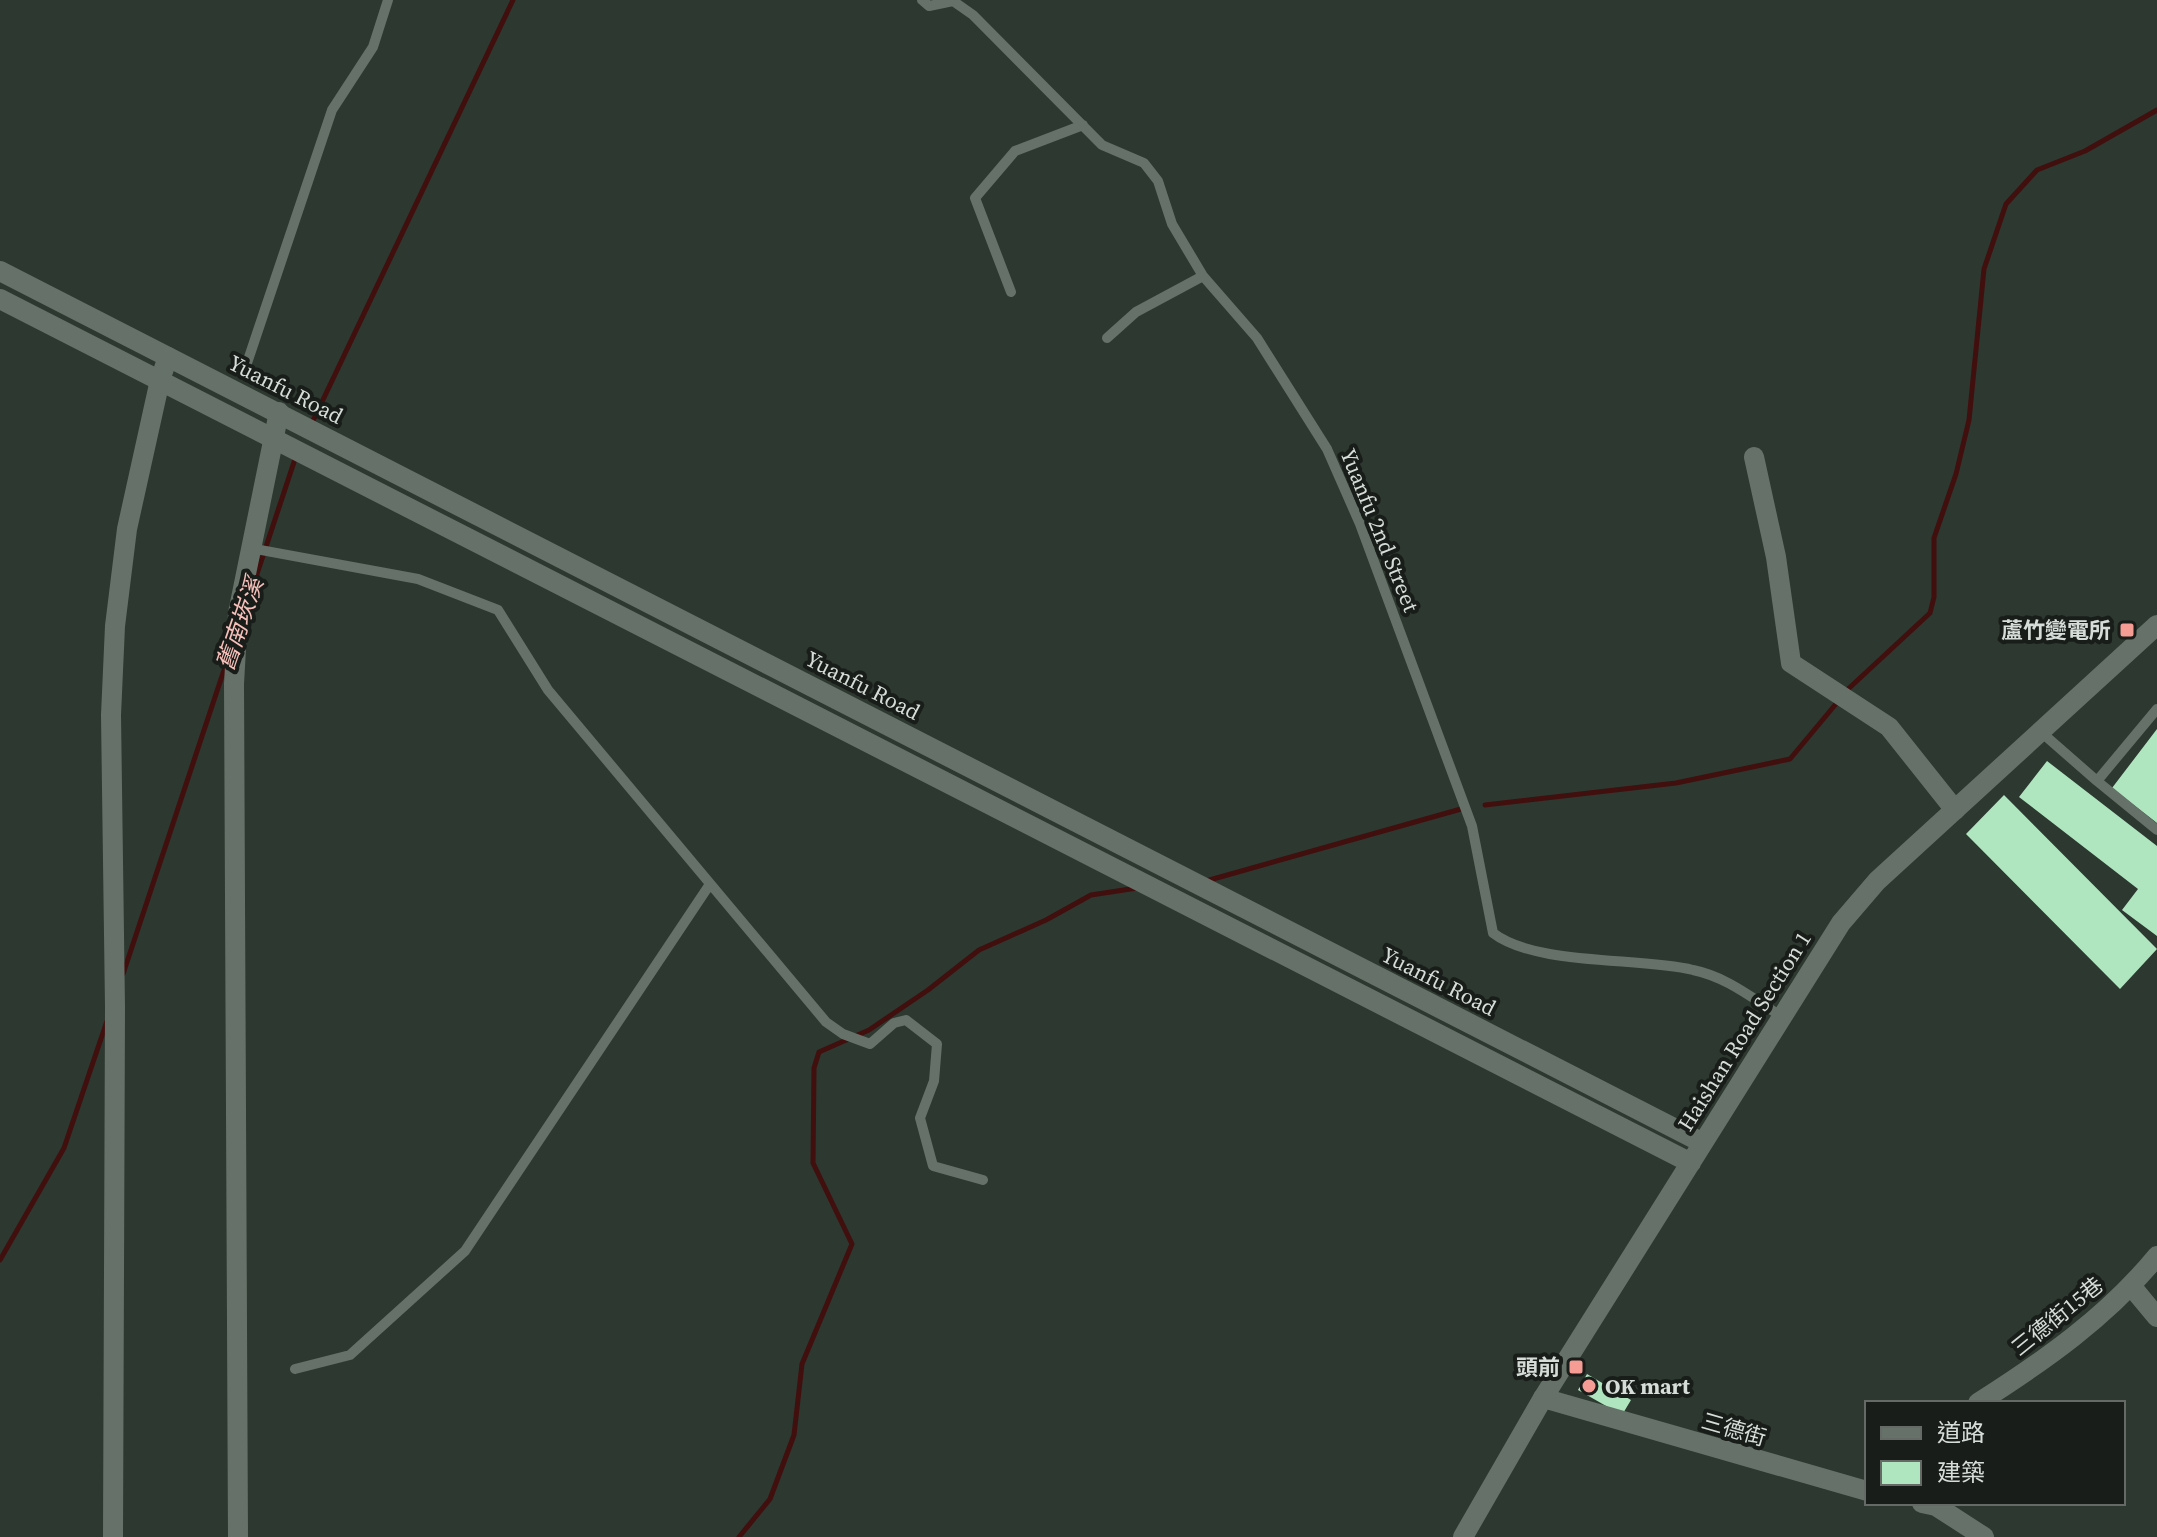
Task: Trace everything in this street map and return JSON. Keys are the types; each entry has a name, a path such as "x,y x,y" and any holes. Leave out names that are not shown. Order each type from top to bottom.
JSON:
{"street":[{"name":"Yuanfu Road","path":"0,271 1703,1143"},
{"path":"0,299 1691,1163"},
{"path":"113,1537 115,1007 111,715 115,626 127,529 160,380 168,357"},
{"path":"238,1537 234,713 238,613 279,412"},
{"path":"1754,457 1776,557 1791,663 1889,727 1955,810"},
{"name":"Haishan Road Section 1","path":"1463,1537 1543,1398 1841,923 1877,881 2157,625"},
{"name":"三德街15巷","path":"1981,1401 2049,1358 2132,1287 2157,1256"},
{"path":"2132,1287 2157,1317"},
{"name":"三德街","path":"1543,1398 1865,1490"},
{"path":"1931,1505 1984,1537"}],"lane":[{"path":"244,372 332,110 373,47 388,0"},
{"name":"Yuanfu 2nd Street","path":"922,0 929,6 953,1 973,15 1102,145 1144,163 1158,181 1172,224 1203,276 1257,338 1327,449 1360,524 1472,826 1493,933 1505,943 1574,956 1692,969 1726,980 1781,1016"},
{"path":"1011,292 975,198 1015,151 1083,125"},
{"path":"1107,338 1136,312 1203,276"},
{"path":"251,549 418,579 498,610 548,690 826,1022 843,1034 868,1043 894,1023 906,1020 937,1044 934,1081 920,1118 933,1166 983,1180"},
{"path":"2097,781 2157,709"},
{"path":"2041,732 2157,830"},
{"path":"295,1369 350,1355 465,1251 710,884"}],"building":[{"path":"2157,729 2157,823 2112,788"},
{"path":"2047,761 2157,846 2157,936 2122,910 2138,889 2019,797"},
{"path":"2004,795 2157,949 2120,989 1966,834"},
{"path":"1587,1374 1631,1400 1622,1415 1578,1390"}],"waterway":[{"name":"舊南崁溪","path":"311,425 513,0"},
{"path":"1846,691 1930,613 1934,597 1934,538 1956,474 1969,420 1984,269 2006,204 2037,170 2085,151 2157,110"},
{"name":"舊南崁溪","path":"254,583 296,456"},
{"name":"舊南崁溪","path":"123,974 226,664"},
{"path":"1485,805 1676,783 1790,759 1840,699"},
{"path":"1206,881 1461,809"},
{"path":"739,1537 770,1499 794,1435 802,1364 852,1244 813,1163 814,1068 819,1052 869,1030 979,950 1046,920 1091,895 1137,888"},
{"name":"舊南崁溪","path":"0,1260 64,1148 107,1021"}],"place":[{"name":"蘆竹變電所","path":"2127,630"},
{"name":"頭前","path":"1576,1367"},
{"name":"OK mart","path":"1589,1386"}]}
